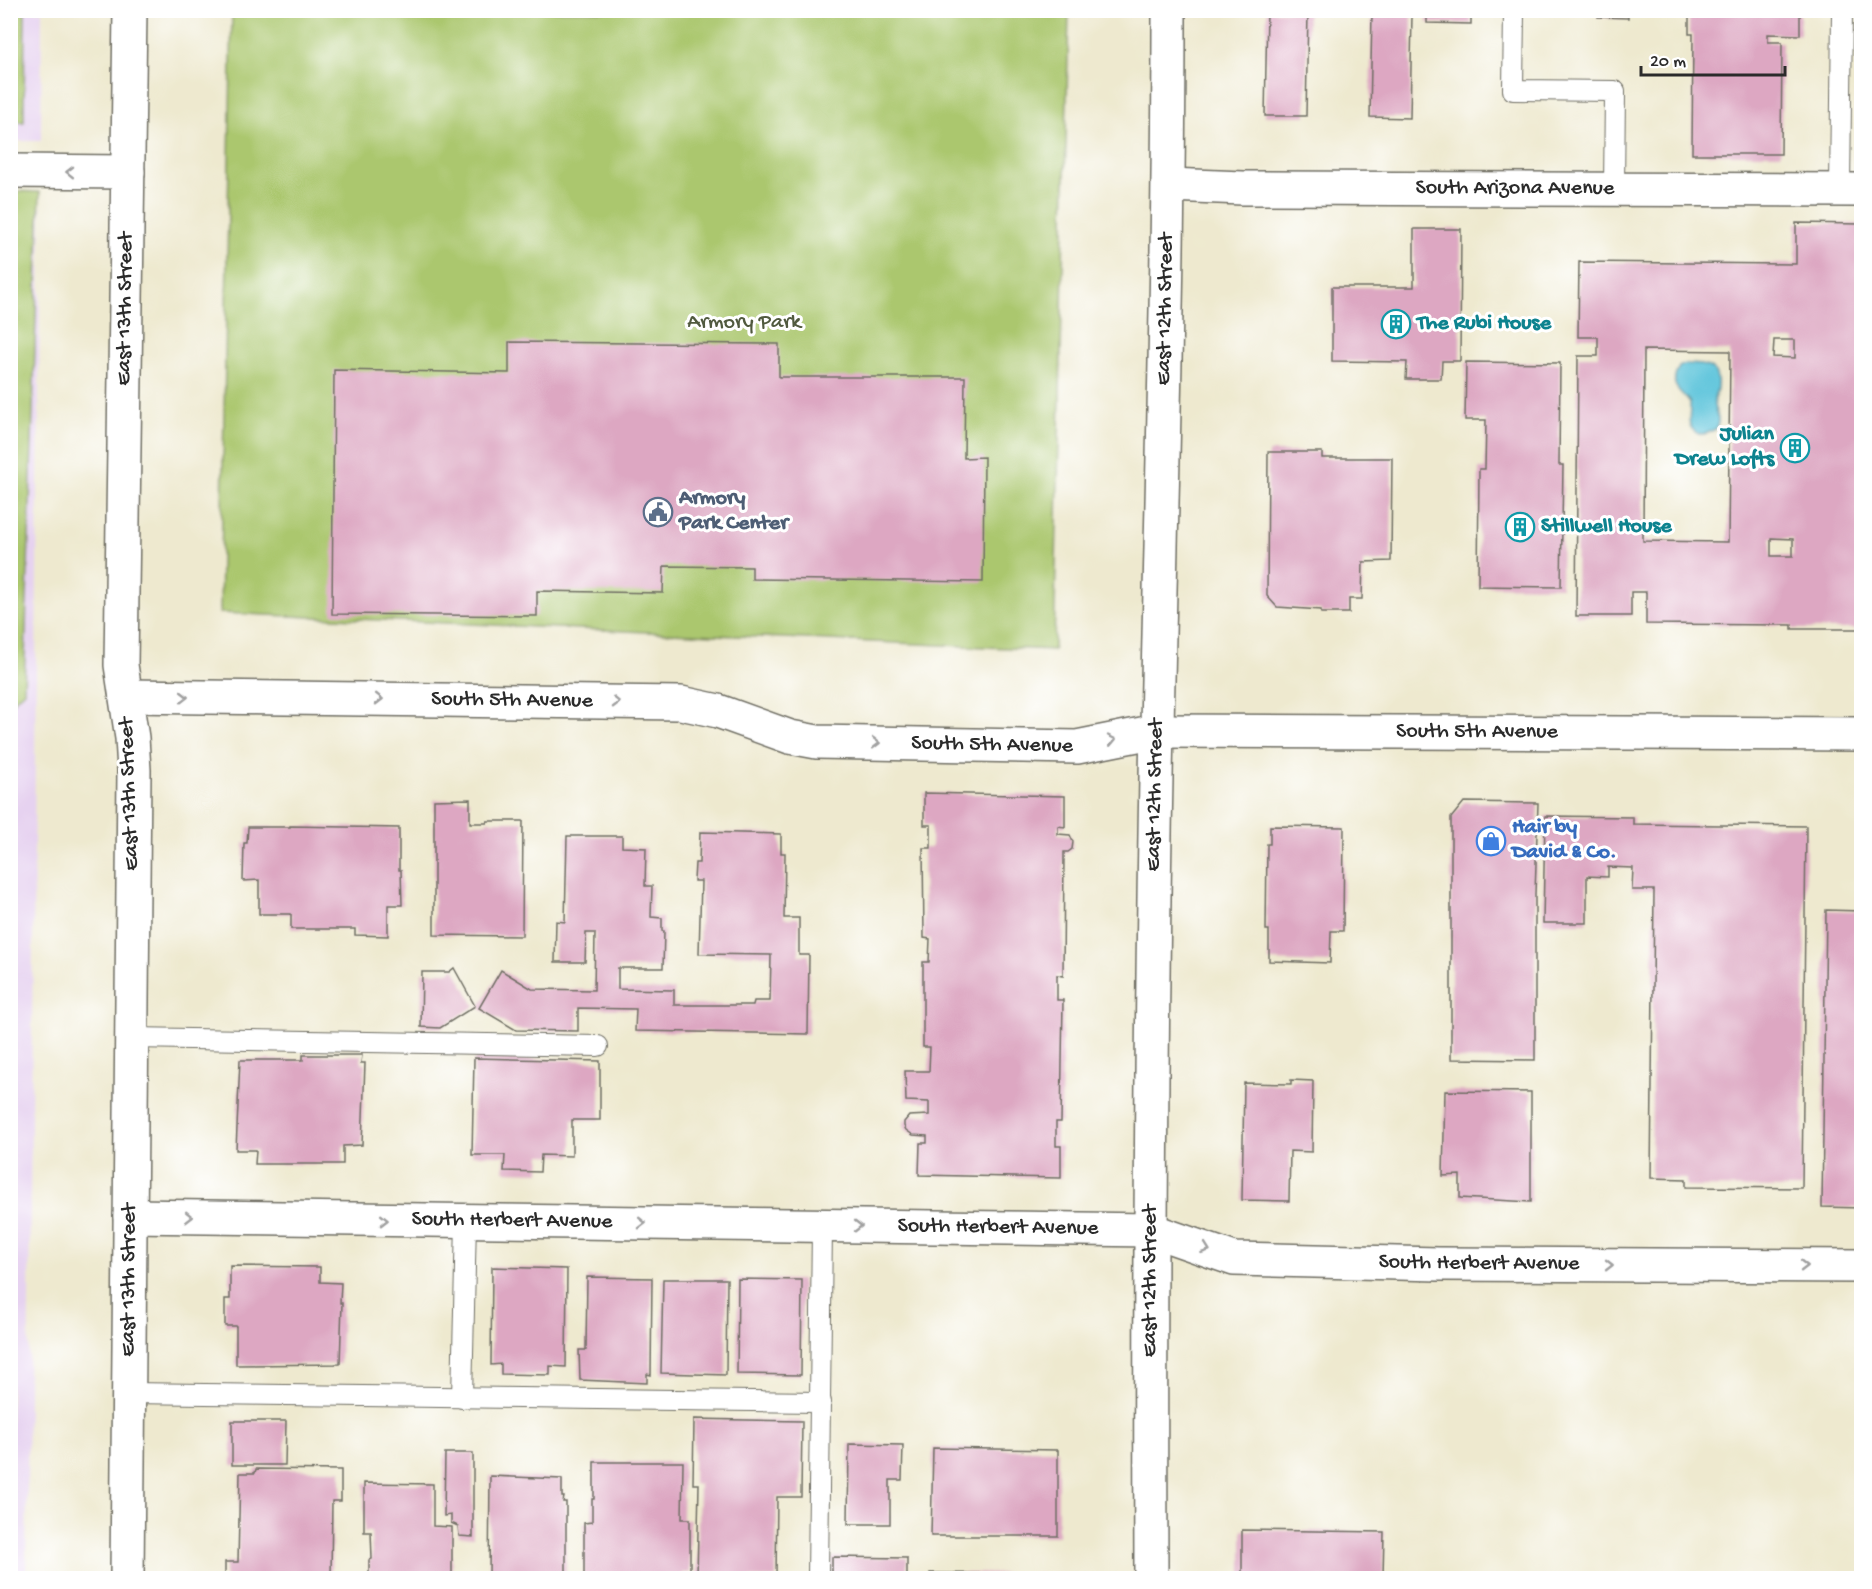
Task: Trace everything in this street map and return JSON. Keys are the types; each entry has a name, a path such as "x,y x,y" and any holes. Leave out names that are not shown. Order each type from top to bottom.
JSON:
{"street":[{"name":"East 13th Street","path":"127,1578 134,770 132,738 121,665 130,10"},
{"name":"East 12th Street","path":"1151,1578 1151,1230 1156,731 1169,185 1169,10"},
{"path":"10,171 128,172"},
{"name":"South Arizona Avenue","path":"1169,185 1255,188 1851,190"},
{"name":"South 5th Avenue","path":"126,696 681,703 718,711 790,737 817,742 1077,747 1156,731 1862,734"},
{"name":"South Herbert Avenue","path":"130,1216 1151,1230 1234,1259 1439,1264 1862,1266"}],"lane":[{"path":"1514,10 1513,90 1615,91 1614,189"},
{"path":"1842,10 1851,190"},
{"path":"132,1038 598,1046"},
{"path":"462,1398 466,1221"},
{"path":"818,1578 822,1226"},
{"path":"128,1393 821,1402"}],"shaded area":[{"path":"10,11 42,11 41,141 11,141"},
{"path":"10,207 41,207 26,1578 11,1578"}],"green space":[{"name":"Armory Park","path":"232,11 1069,11 1054,650 220,613"},
{"path":"11,12 25,12 24,122 11,122"},
{"path":"11,191 40,192 24,691 11,703"}],"water":[{"path":"1685,364 1703,365 1716,374 1717,387 1714,403 1718,423 1715,429 1709,432 1699,434 1691,428 1690,403 1675,384 1679,367"}],"building":[{"path":"1427,10 1471,10 1471,24 1427,23"},
{"path":"1598,10 1628,10 1628,18 1598,17"},
{"path":"1689,10 1800,10 1800,35 1768,34 1768,42 1782,42 1781,154 1692,154 1693,34 1689,34"},
{"path":"1267,11 1308,12 1306,116 1265,116"},
{"path":"1372,13 1412,14 1410,118 1370,117"},
{"name":"Julian Drew Lofts","path":"1796,223 1862,224 1862,629 1792,629 1792,625 1646,624 1646,592 1631,592 1631,616 1576,616 1578,356 1598,356 1598,337 1578,337 1579,262 1796,264","holes":["1774,340 1795,340 1795,358 1773,357","1644,350 1730,351 1728,542 1643,541","1771,538 1793,539 1793,556 1771,556"]},
{"name":"The Rubi House","path":"1414,229 1461,229 1460,361 1442,361 1441,379 1406,379 1407,362 1332,361 1332,287 1414,287"},
{"name":"Armory Park Center","path":"509,342 779,344 779,377 965,377 964,458 984,457 983,582 752,579 752,567 664,566 663,593 537,591 537,616 332,614 334,370 509,373"},
{"name":"Stillwell House","path":"1466,362 1560,363 1559,465 1563,465 1561,587 1478,586 1479,469 1485,469 1486,420 1465,420"},
{"path":"1268,452 1322,452 1322,458 1392,458 1391,561 1363,562 1362,599 1349,599 1349,613 1321,613 1321,610 1277,607 1267,596"},
{"path":"924,793 1065,796 1065,827 1058,826 1058,834 1070,835 1073,842 1072,849 1064,852 1063,976 1057,975 1057,1000 1063,1000 1061,1122 1056,1122 1056,1146 1061,1146 1061,1178 919,1175 920,1143 927,1143 927,1136 913,1135 906,1130 904,1122 909,1116 929,1115 929,1102 906,1101 905,1071 929,1071 930,1047 923,1047 923,962 929,962 930,939 924,938 923,848 931,848 931,825 924,825"},
{"path":"470,799 470,823 523,821 522,936 434,935 434,800"},
{"path":"1464,802 1538,803 1535,894 1535,1060 1451,1059 1451,818"},
{"path":"1545,816 1633,817 1633,824 1806,826 1802,1188 1686,1187 1686,1179 1651,1178 1654,890 1632,890 1633,868 1608,867 1608,877 1587,876 1587,923 1543,923"},
{"path":"1270,826 1344,827 1343,931 1331,931 1330,963 1269,961 1269,930 1266,930 1267,844 1270,844"},
{"path":"248,827 399,828 402,905 388,905 388,936 355,935 355,929 291,929 291,914 259,914 259,880 243,881 244,843 247,843"},
{"path":"700,832 781,834 781,853 785,853 784,918 799,918 799,955 809,955 808,1034 635,1031 636,1009 578,1008 578,1031 516,1030 479,1008 501,970 532,989 594,990 595,933 586,933 585,962 555,962 556,921 565,922 567,836 622,836 622,847 646,848 645,886 652,886 651,917 662,918 663,968 618,968 618,989 674,990 674,1005 753,1005 754,1001 770,1001 771,955 699,954 701,881 694,881 695,863 699,863"},
{"path":"1826,910 1862,911 1862,1208 1822,1207"},
{"path":"454,968 475,1006 440,1028 421,1027 422,972 449,972"},
{"path":"303,1055 362,1055 361,1063 365,1063 362,1145 343,1146 343,1164 255,1164 256,1150 236,1150 240,1060 303,1060"},
{"path":"474,1058 600,1061 600,1120 572,1120 572,1156 541,1155 540,1172 504,1171 505,1155 472,1155"},
{"path":"1291,1080 1313,1081 1312,1152 1290,1151 1289,1201 1242,1200 1244,1083 1291,1084"},
{"path":"1445,1091 1531,1092 1531,1202 1460,1198 1460,1175 1443,1176"},
{"path":"230,1266 320,1267 320,1282 341,1283 340,1364 236,1365 236,1326 225,1326 225,1299 230,1299"},
{"path":"492,1267 567,1269 566,1367 550,1366 550,1375 501,1374 501,1364 491,1365"},
{"path":"587,1277 652,1278 651,1375 647,1374 647,1383 580,1380 579,1350 586,1350"},
{"path":"663,1279 727,1279 726,1375 661,1373"},
{"path":"738,1279 802,1280 801,1375 737,1374"},
{"path":"694,1419 802,1421 801,1497 777,1497 776,1578 697,1578 699,1484 693,1484"},
{"path":"232,1421 286,1421 285,1465 232,1465"},
{"path":"849,1444 903,1445 902,1480 890,1480 890,1524 848,1524"},
{"path":"933,1448 1058,1450 1058,1536 931,1536"},
{"path":"445,1453 473,1453 473,1537 459,1536 458,1526 451,1523 451,1515 444,1516"},
{"path":"594,1462 683,1462 682,1519 690,1519 690,1573 683,1573 683,1578 584,1577 584,1523 592,1522"},
{"path":"256,1469 341,1470 341,1501 332,1501 331,1578 225,1578 225,1562 238,1562 240,1473 255,1473"},
{"path":"490,1476 562,1479 562,1497 564,1497 563,1502 566,1502 566,1578 489,1578"},
{"path":"364,1483 433,1484 433,1526 452,1527 452,1576 455,1578 369,1578 369,1560 372,1559 371,1532 364,1532"},
{"path":"1242,1530 1384,1532 1383,1578 1242,1578"},
{"path":"832,1557 907,1558 907,1578 832,1578"},
{"path":"930,1573 1062,1574 1062,1578 930,1578"}],"place":[{"name":"The Rubi House","path":"1396,324"},
{"name":"Julian Drew Lofts","path":"1795,448"},
{"name":"Armory Park Center","path":"658,512"},
{"name":"Stillwell House","path":"1520,527"},
{"name":"Hair by David & Co.","path":"1491,841"}]}
